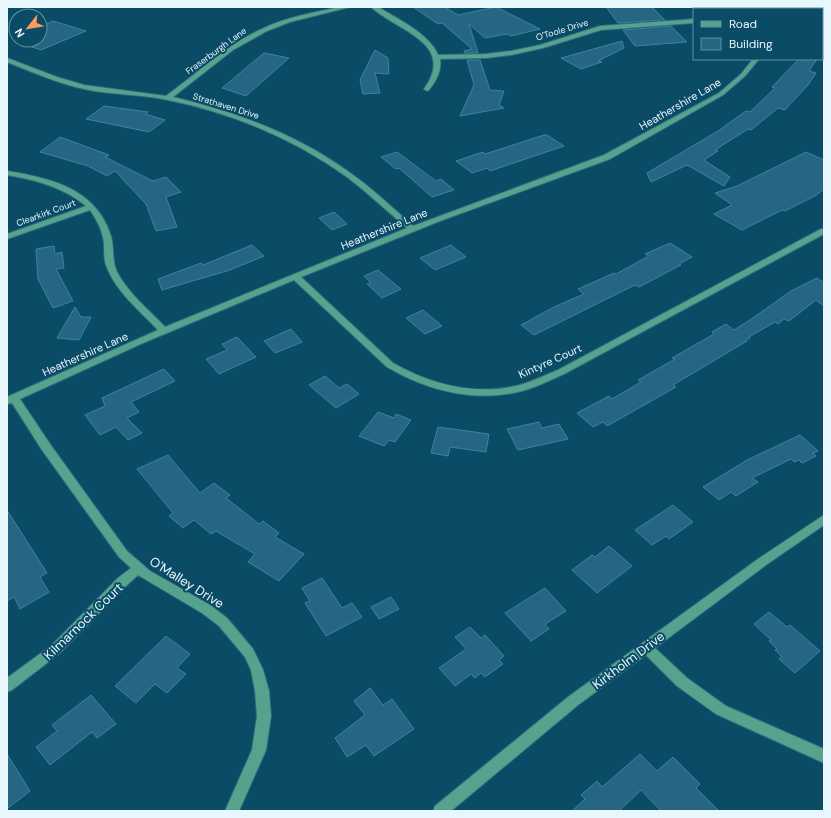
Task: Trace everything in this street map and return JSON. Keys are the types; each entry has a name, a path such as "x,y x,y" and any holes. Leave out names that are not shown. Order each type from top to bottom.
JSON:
{"street":[{"name":"Fraserburgh Lane","path":"167,98 240,43 256,33 289,21 348,7"},
{"path":"374,7 420,38 436,57 436,70 434,78 427,89"},
{"name":"O'Toole Drive","path":"436,57 486,56 511,53 541,47 600,28 693,21"},
{"name":"Strathaven Drive","path":"7,60 62,81 84,87 167,98 250,122 306,147 342,170 412,229"},
{"name":"Heathershire Lane","path":"11,399 164,331 295,276 412,229 614,154 721,94 743,75 755,60"},
{"path":"7,173 31,177 61,186 82,198 92,207 101,218 107,233 110,264 120,283 164,331"},
{"name":"Clearkirk Court","path":"7,238 92,207"},
{"name":"Kintyre Court","path":"295,276 390,364 403,373 417,380 452,390 470,392 506,391 522,388 561,372 824,231"},
{"name":"O'Malley Drive","path":"11,399 123,554 146,575 206,609 223,622 249,653 257,670 262,691 264,716 259,750 232,811"},
{"name":"Kirkholm Drive","path":"440,811 573,702 762,562 824,519"},
{"name":"Kilmarnock Court","path":"7,686 56,649 122,582 138,568"},
{"path":"646,647 682,682 721,710 824,756"}],"building":[{"path":"413,7 445,7 458,15 496,7 540,29 511,36 507,34 485,38 469,24 478,53 465,53 464,51 472,49 442,23 438,24"},
{"path":"606,7 652,7 665,20 618,23"},
{"path":"53,21 86,31 48,47 48,23"},
{"path":"671,26 687,42 635,46 623,30"},
{"path":"622,41 624,48 598,61 602,62 581,69 561,58"},
{"path":"35,48 46,48 41,50"},
{"path":"375,50 388,58 389,74 375,73 380,93 363,94 360,80"},
{"path":"264,53 289,58 246,96 222,88"},
{"path":"467,60 480,60 490,90 504,91 499,105 504,108 460,116 474,85"},
{"path":"798,60 816,60 809,71 816,73 808,85 785,110 778,108 751,130 748,129 715,150 718,151 704,160 730,177 724,186 687,165 651,182 647,173 718,131 746,111 750,112 775,88 772,87"},
{"path":"104,106 148,112 145,114 165,120 149,132 86,119"},
{"path":"547,135 564,146 490,171 487,168 472,173 456,161 483,152 485,154"},
{"path":"60,137 109,155 105,157 153,181 166,177 181,192 166,197 177,227 156,231 146,204 115,171 107,176 88,166 40,152"},
{"path":"397,152 436,181 441,179 454,190 432,197 399,168 396,169 381,157"},
{"path":"806,152 824,160 824,189 815,196 785,211 782,210 742,230 714,214 732,205 715,193 737,186"},
{"path":"334,212 347,224 332,230 319,218"},
{"path":"670,243 692,257 679,264 681,265 639,287 635,285 534,335 521,325 554,307 584,294 578,289 614,273 616,274 649,256 645,254"},
{"path":"252,245 264,256 230,270 162,290 158,279 201,263 203,265"},
{"path":"451,245 466,257 435,270 420,258"},
{"path":"54,246 55,254 62,252 64,268 56,269 73,301 53,308 38,279 36,249"},
{"path":"378,270 401,289 382,298 367,284 371,283 364,276"},
{"path":"817,278 824,283 824,306 816,300 789,321 784,319 778,324 775,322 749,337 750,338 746,340 747,341 673,385 676,387 607,426 603,422 593,427 577,413 609,396 612,399 641,382 638,380 675,359 672,358 714,334 712,332 726,324 734,330 791,291"},
{"path":"75,307 81,317 91,317 79,340 57,338"},
{"path":"423,310 442,326 425,334 406,318"},
{"path":"291,329 302,342 275,353 264,341"},
{"path":"237,337 256,357 219,374 206,359 227,350 222,344"},
{"path":"164,369 175,381 131,402 139,412 127,418 142,433 128,440 116,427 100,435 85,415 105,406 102,398"},
{"path":"325,376 339,388 347,384 359,394 336,408 309,385"},
{"path":"378,412 394,418 396,414 411,420 395,442 389,440 384,446 359,436"},
{"path":"539,422 542,428 559,424 568,439 518,450 507,429"},
{"path":"438,427 489,434 486,452 450,447 448,456 431,453"},
{"path":"800,435 818,451 813,453 816,456 802,463 799,460 794,462 791,459 752,478 758,482 736,496 731,492 719,500 703,487 747,460"},
{"path":"168,455 200,493 214,483 230,495 226,498 259,524 263,521 279,533 275,537 304,554 279,581 248,562 255,554 216,531 211,534 194,520 183,528 169,516 173,513 137,469"},
{"path":"673,505 693,522 669,539 666,536 652,545 635,530"},
{"path":"7,510 47,573 40,577 49,592 20,609 14,597 7,601"},
{"path":"609,546 632,566 597,593 572,570 592,555 595,557"},
{"path":"322,578 342,608 352,603 362,617 326,636 305,603 310,601 302,588"},
{"path":"545,588 566,611 545,624 549,629 531,641 505,613"},
{"path":"391,597 399,609 379,619 371,607"},
{"path":"769,612 787,627 790,625 820,651 795,673 779,659 782,657 769,641 771,640 754,624"},
{"path":"470,627 481,638 485,635 504,656 499,660 503,664 485,677 481,673 475,678 471,674 455,686 439,668 466,649 455,637"},
{"path":"166,636 190,654 177,668 186,674 167,693 155,684 136,703 115,686"},
{"path":"370,688 383,705 392,699 414,729 374,756 366,745 347,757 335,738 365,715 354,701"},
{"path":"91,695 116,724 97,738 92,732 50,765 36,747 57,731 52,725"},
{"path":"7,754 30,791 7,809"},
{"path":"640,754 657,771 673,757 700,784 696,788 719,811 661,811 641,790 619,811 572,811 585,799 581,795 597,781 602,787"}]}
